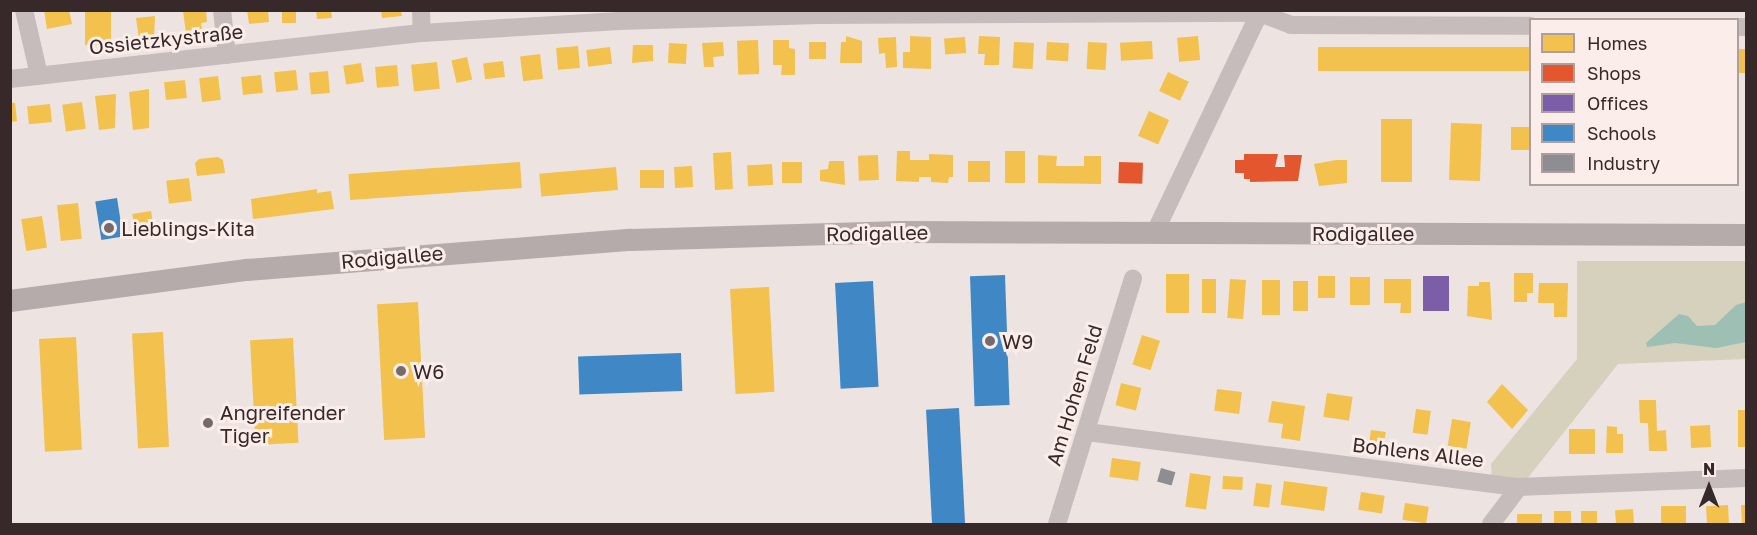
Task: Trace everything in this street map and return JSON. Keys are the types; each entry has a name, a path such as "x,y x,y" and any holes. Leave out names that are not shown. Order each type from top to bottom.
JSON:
{"main road":[{"name":"Rodigallee","path":"10,301 270,268 631,240 901,232 1746,235"}],"street":[{"path":"24,10 39,75"},
{"path":"222,10 227,55"},
{"path":"421,10 422,33"},
{"path":"1155,232 1261,12 1290,25 1529,26"},
{"name":"Ossietzkystraße","path":"10,79 422,33 619,16 1261,12"},
{"name":"Am Hohen Feld","path":"1057,525 1133,278"},
{"name":"Bohlens Allee","path":"1087,432 1519,487 1746,478"},
{"path":"1491,525 1519,487"}],"shaded area":[{"path":"1577,261 1746,261 1746,359 1618,364 1527,479 1492,479 1491,464 1577,359"},
{"path":"1746,302 1746,342 1716,348 1675,343 1647,347 1646,343 1679,314 1688,316 1697,326 1715,325 1736,305"}],"building: Homes":[{"path":"44,10 69,10 72,24 47,29"},
{"path":"85,10 111,10 111,45 85,45"},
{"path":"247,10 268,10 269,22 249,24"},
{"path":"282,10 296,10 296,23 282,23"},
{"path":"316,10 331,10 332,18 317,19"},
{"path":"381,10 401,10 402,16 382,18"},
{"path":"183,11 206,11 207,22 201,23 202,31 186,33"},
{"path":"155,16 154,37 139,39 136,18"},
{"path":"846,36 862,41 862,63 840,63 841,42 846,42"},
{"path":"910,36 931,37 931,69 903,68 903,52 910,52"},
{"path":"979,36 1000,37 999,65 984,65 985,54 978,54"},
{"path":"1198,36 1200,60 1179,62 1177,38"},
{"path":"896,37 897,67 886,68 885,53 879,54 878,38"},
{"path":"965,37 966,53 945,54 944,38"},
{"path":"758,40 759,74 738,75 737,41"},
{"path":"773,40 789,40 789,48 795,49 795,75 781,75 782,65 773,65"},
{"path":"1152,41 1153,59 1121,61 1120,43"},
{"path":"723,42 724,56 713,57 714,67 704,67 702,43"},
{"path":"809,42 826,42 826,59 809,59"},
{"path":"1014,42 1034,43 1033,69 1013,68"},
{"path":"1047,42 1069,43 1068,61 1046,60"},
{"path":"1088,42 1107,43 1106,70 1087,69"},
{"path":"669,43 687,44 686,64 668,63"},
{"path":"633,45 653,45 653,61 632,63"},
{"path":"578,46 580,68 558,70 556,48"},
{"path":"610,47 612,64 588,67 586,50"},
{"path":"1318,47 1529,47 1529,71 1318,71"},
{"path":"1739,49 1746,49 1746,73 1739,73"},
{"path":"540,54 543,79 523,81 520,56"},
{"path":"467,57 472,79 457,83 451,61"},
{"path":"503,61 505,77 485,79 483,63"},
{"path":"437,62 440,89 414,92 411,65"},
{"path":"361,63 364,82 346,85 343,66"},
{"path":"397,65 399,86 377,88 375,67"},
{"path":"296,70 298,90 276,92 274,72"},
{"path":"328,71 330,93 311,95 309,73"},
{"path":"1168,72 1189,82 1180,101 1159,91"},
{"path":"261,75 263,93 243,95 241,77"},
{"path":"218,76 221,100 202,102 199,78"},
{"path":"185,80 187,98 166,100 164,82"},
{"path":"149,89 149,128 133,130 129,92"},
{"path":"116,94 115,128 99,130 95,96"},
{"path":"82,102 86,129 66,132 62,105"},
{"path":"10,103 15,103 17,121 10,122"},
{"path":"50,104 52,122 29,124 27,106"},
{"path":"1149,111 1169,120 1158,145 1138,136"},
{"path":"1381,119 1412,119 1412,182 1381,182"},
{"path":"1451,123 1482,124 1480,181 1449,180"},
{"path":"1511,127 1529,127 1529,150 1511,150"},
{"path":"897,151 910,151 910,160 929,160 929,154 953,155 953,177 949,177 948,183 931,182 931,177 919,177 919,182 896,181"},
{"path":"1005,151 1025,151 1025,183 1005,183"},
{"path":"731,152 733,189 715,190 713,153"},
{"path":"878,155 879,180 859,181 858,156"},
{"path":"1038,155 1057,156 1056,166 1084,166 1084,156 1101,156 1101,184 1038,183"},
{"path":"218,157 223,160 225,173 197,176 195,163 199,159"},
{"path":"1347,160 1347,183 1319,186 1314,164"},
{"path":"829,161 844,161 845,185 820,181 820,170 828,169"},
{"path":"968,161 990,161 990,182 968,182"},
{"path":"520,162 522,188 350,200 348,174"},
{"path":"782,162 802,162 802,183 782,183"},
{"path":"772,164 773,185 748,186 747,165"},
{"path":"692,166 693,187 675,188 674,167"},
{"path":"616,167 618,190 541,197 539,174"},
{"path":"640,170 664,170 664,188 640,188"},
{"path":"189,178 192,201 169,204 166,181"},
{"path":"317,189 317,193 331,191 334,209 253,219 251,199"},
{"path":"78,203 82,239 61,241 57,205"},
{"path":"151,211 154,231 135,234 132,214"},
{"path":"42,216 47,248 26,251 21,219"},
{"path":"1514,273 1533,273 1533,293 1527,293 1527,302 1514,302"},
{"path":"1166,274 1189,274 1189,313 1166,313"},
{"path":"1318,276 1335,276 1335,298 1318,298"},
{"path":"1350,277 1370,277 1370,305 1350,305"},
{"path":"1202,279 1216,279 1216,313 1202,313"},
{"path":"1230,279 1246,280 1243,319 1227,318"},
{"path":"1384,279 1411,279 1411,313 1400,313 1401,303 1384,303"},
{"path":"1262,280 1280,280 1280,315 1262,315"},
{"path":"1293,281 1308,281 1308,311 1293,311"},
{"path":"1479,282 1490,282 1492,320 1467,316 1468,286 1479,286"},
{"path":"1539,283 1568,283 1567,317 1554,317 1554,303 1538,303"},
{"path":"769,287 774,392 736,394 730,289"},
{"name":"W6","path":"418,302 425,438 384,440 377,304"},
{"path":"163,332 169,447 138,448 132,334"},
{"path":"1142,335 1160,341 1150,370 1132,364"},
{"path":"76,337 82,450 45,452 39,339"},
{"path":"293,338 298,443 256,445 250,340"},
{"path":"1121,383 1141,388 1136,410 1115,405"},
{"path":"1502,384 1528,410 1512,429 1487,402"},
{"path":"1217,389 1242,392 1239,414 1214,411"},
{"path":"1327,393 1353,397 1349,421 1323,417"},
{"path":"1639,400 1656,400 1657,431 1666,430 1667,451 1649,451 1648,423 1640,423"},
{"path":"1272,401 1305,406 1300,441 1281,438 1283,424 1268,422"},
{"path":"1416,409 1431,411 1428,435 1413,433"},
{"path":"1738,410 1746,410 1746,447 1738,447"},
{"path":"1452,419 1471,422 1467,449 1448,446"},
{"path":"1710,425 1711,447 1691,448 1690,426"},
{"path":"1607,426 1617,427 1617,434 1623,434 1623,453 1606,453"},
{"path":"1569,429 1595,429 1595,454 1569,454"},
{"path":"1371,430 1386,432 1383,450 1368,448"},
{"path":"1112,458 1141,462 1138,481 1109,477"},
{"path":"1190,473 1211,476 1206,510 1185,507"},
{"path":"1223,476 1243,477 1242,490 1222,489"},
{"path":"1284,481 1328,487 1324,511 1281,505"},
{"path":"1256,483 1272,485 1269,508 1253,506"},
{"path":"1361,492 1385,496 1382,514 1358,510"},
{"path":"1405,503 1429,507 1426,524 1402,520"},
{"path":"1728,505 1729,524 1707,524 1706,506"},
{"path":"1741,505 1746,505 1746,524 1742,524"},
{"path":"1661,506 1686,506 1686,524 1661,524"},
{"path":"1633,509 1634,524 1616,524 1615,510"},
{"path":"1554,511 1571,511 1571,524 1554,524"},
{"path":"1581,511 1597,511 1597,524 1581,524"},
{"path":"1517,514 1542,514 1542,524 1517,524"}],"building: Shops":[{"path":"1244,154 1278,154 1275,167 1285,167 1284,155 1302,155 1298,181 1250,182 1250,179 1244,179 1244,173 1235,173 1235,160 1244,160"},
{"path":"1119,162 1143,163 1142,184 1118,183"}],"building: Offices":[{"path":"1423,276 1449,276 1449,311 1423,311"}],"building: Schools":[{"path":"117,198 123,237 101,240 95,201"},
{"name":"W9","path":"1005,275 1010,405 975,406 970,276"},
{"path":"873,281 879,387 841,389 835,283"},
{"path":"681,353 682,391 579,395 578,357"},
{"path":"959,408 965,524 932,524 926,410"}],"building: Industry":[{"path":"1161,468 1175,472 1172,486 1157,481"}],"place":[{"name":"Lieblings-Kita","path":"109,228"},
{"name":"W9","path":"990,341"},
{"name":"W6","path":"401,371"},
{"name":"Angreifender Tiger","path":"208,423"}]}
